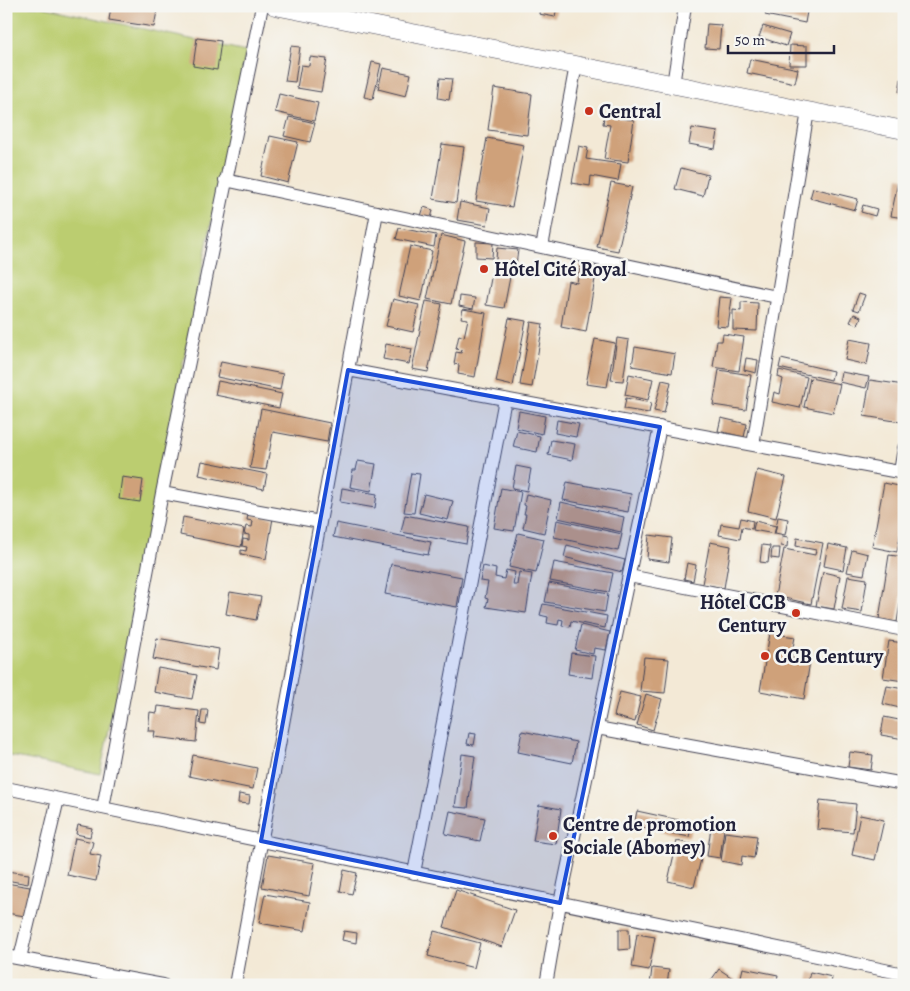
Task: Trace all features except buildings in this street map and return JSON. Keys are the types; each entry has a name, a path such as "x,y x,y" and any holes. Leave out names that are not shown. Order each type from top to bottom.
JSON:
{"street":[{"path":"103,808 162,493 262,6"},
{"path":"275,6 904,130"},
{"path":"673,85 685,6"},
{"path":"542,247 576,65"},
{"path":"753,444 808,111"},
{"path":"225,180 777,297"},
{"path":"235,985 378,212"},
{"path":"348,370 902,472 904,448"},
{"path":"414,873 505,399"},
{"path":"546,985 560,903 660,427"},
{"path":"162,493 320,522"},
{"path":"629,576 904,630"},
{"path":"597,728 904,784"},
{"path":"6,788 904,974"},
{"path":"20,958 58,799"},
{"path":"6,956 163,985"}],"highlighted area":[{"path":"348,370 660,427 560,903 261,841"}],"green space":[{"path":"6,6 38,6 246,51 100,774 6,755"}],"place":[{"name":"Central","path":"589,111"},
{"name":"Hôtel Cité Royal","path":"484,269"},
{"name":"Hôtel CCB Century","path":"796,613"},
{"name":"CCB Century","path":"765,656"},
{"name":"Centre de promotion Sociale (Abomey)","path":"553,836"}]}
